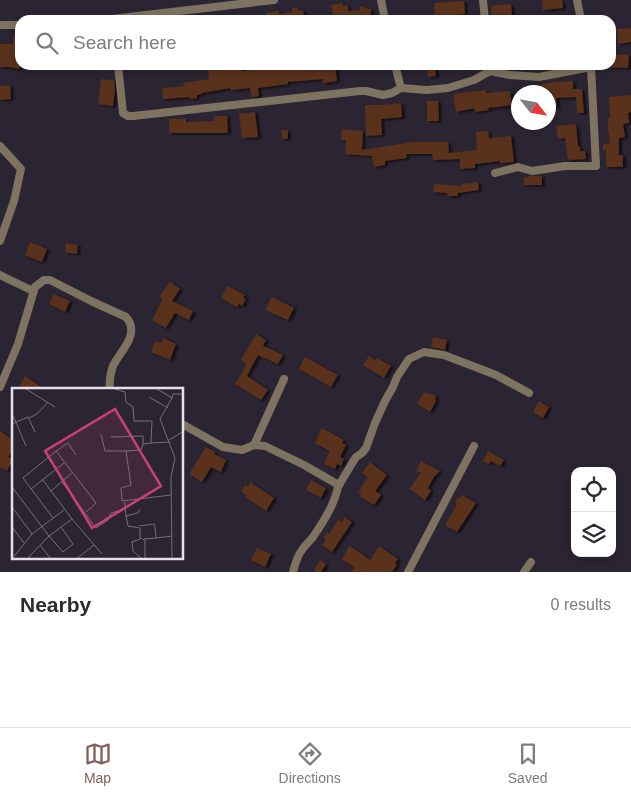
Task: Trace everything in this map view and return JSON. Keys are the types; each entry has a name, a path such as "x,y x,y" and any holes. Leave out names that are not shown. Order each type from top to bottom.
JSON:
{"street":[{"path":"153,15 274,0"},
{"path":"381,0 384,15"},
{"path":"483,0 484,15"},
{"path":"577,0 580,15"},
{"path":"0,25 15,25"},
{"path":"119,70 123,113 128,116 360,91 383,95 392,94 401,88 427,90 448,88 474,80 487,70"},
{"path":"396,70 401,88"},
{"path":"496,70 510,75 539,77 572,70"},
{"path":"495,173 518,167 532,171 566,166 596,166 591,70"},
{"path":"0,146 21,169 14,201 0,241"},
{"path":"0,276 33,291"},
{"path":"0,387 18,344 33,291 44,280 50,280 91,302 126,317 130,321 132,329 130,338 114,366 109,382 110,388"},
{"path":"293,572 295,562 302,549 311,540 327,516 338,487 348,470 356,457 366,448 385,401 409,359 424,352 444,354 496,375 529,393"},
{"path":"254,446 284,379"},
{"path":"184,425 224,447 242,450 254,446 265,446 304,465 337,484 338,487"},
{"path":"408,572 474,446"},
{"path":"524,572 531,562"}],"building":[{"path":"542,0 562,0 563,8 543,10"},
{"path":"464,1 465,14 435,15 434,3"},
{"path":"343,3 343,6 347,5 349,11 360,10 360,6 371,9 371,15 333,15 331,5"},
{"path":"511,4 512,15 492,15 491,6"},
{"path":"297,7 299,10 303,10 304,15 266,15 266,13 279,11 279,14 292,12 292,8"},
{"path":"631,28 631,42 618,44 617,29"},
{"path":"13,37 15,37 15,68 0,67 0,44 13,44"},
{"path":"616,54 629,55 628,68 616,67"},
{"path":"208,70 336,70 337,81 323,83 323,79 288,82 288,84 258,88 259,96 252,97 250,88 231,90 230,88 202,93 197,95 197,98 163,99 162,88 184,86 183,83 209,79"},
{"path":"427,70 435,70 436,76 428,77"},
{"path":"101,79 114,80 113,106 98,104"},
{"path":"573,81 573,89 582,89 584,113 577,113 576,97 556,98 556,85 541,85"},
{"path":"10,85 11,99 0,100 0,86"},
{"path":"486,90 486,93 510,91 511,105 475,112 474,108 456,112 453,94"},
{"path":"631,95 631,112 628,113 629,123 623,124 625,137 619,138 619,155 623,155 623,167 606,167 606,150 603,150 603,144 610,143 608,129 608,118 610,118 609,97"},
{"path":"427,101 438,101 439,121 427,121"},
{"path":"401,103 402,117 381,119 382,135 366,136 365,105"},
{"path":"255,112 258,137 242,138 239,114"},
{"path":"214,116 227,116 228,133 169,133 169,119 186,119 186,122 214,121"},
{"path":"576,124 578,147 580,146 580,151 585,151 586,159 568,160 565,138 558,139 556,126"},
{"path":"342,129 363,131 362,150 413,142 448,142 449,153 477,150 476,132 488,131 489,138 511,136 514,162 500,163 500,161 475,164 475,168 460,169 460,159 433,160 432,154 406,154 407,158 385,161 385,165 374,167 372,156 345,154 346,140 341,140"},
{"path":"281,130 288,130 288,139 282,139"},
{"path":"542,176 542,185 524,185 524,177"},
{"path":"478,182 479,190 458,193 458,196 448,196 447,193 433,192 434,184 463,186 462,184"},
{"path":"30,242 47,249 42,262 25,255"},
{"path":"66,243 78,245 77,254 65,252"},
{"path":"170,282 180,289 172,301 193,311 189,320 175,313 166,328 152,320 163,299 159,297"},
{"path":"228,286 245,295 243,298 246,299 242,306 239,304 237,307 221,298"},
{"path":"54,294 70,301 65,312 49,304"},
{"path":"272,297 294,308 288,320 265,310"},
{"path":"256,334 266,340 263,346 283,355 278,364 258,355 247,376 268,390 261,400 235,384 247,364 241,360"},
{"path":"433,337 447,340 445,350 431,347"},
{"path":"163,338 176,344 170,360 151,352 155,341 161,343"},
{"path":"369,356 391,366 384,378 363,365"},
{"path":"305,357 338,375 331,387 299,369"},
{"path":"25,376 43,388 18,388"},
{"path":"424,392 436,396 436,401 430,412 417,404"},
{"path":"539,401 549,407 543,418 533,412"},
{"path":"322,428 344,440 342,443 346,445 340,457 344,459 341,466 337,464 335,469 324,464 330,451 315,443"},
{"path":"0,431 12,440 12,452 8,457 12,459 12,462 7,471 0,467"},
{"path":"206,447 215,452 214,454 226,460 221,472 211,467 202,482 189,474"},
{"path":"488,451 504,460 500,466 491,461 489,464 483,461"},
{"path":"421,461 440,471 428,488 431,491 425,500 409,489 421,473 416,471"},
{"path":"370,462 387,475 375,491 381,495 374,505 359,496 362,494 358,492 368,477 362,473"},
{"path":"311,480 326,488 321,498 306,490"},
{"path":"250,482 274,498 266,511 245,497 246,495 241,491 245,485 248,487"},
{"path":"462,495 476,503 457,532 445,525 457,504 455,503 458,497 460,498"},
{"path":"344,517 352,522 332,552 322,545 326,540 324,537 327,532 329,534 338,520 342,522"},
{"path":"349,546 370,560 379,546 398,559 395,564 397,565 392,572 351,572 355,567 342,560"},
{"path":"257,548 271,554 265,567 251,560"},
{"path":"320,560 326,564 321,572 317,572 314,570"}]}
